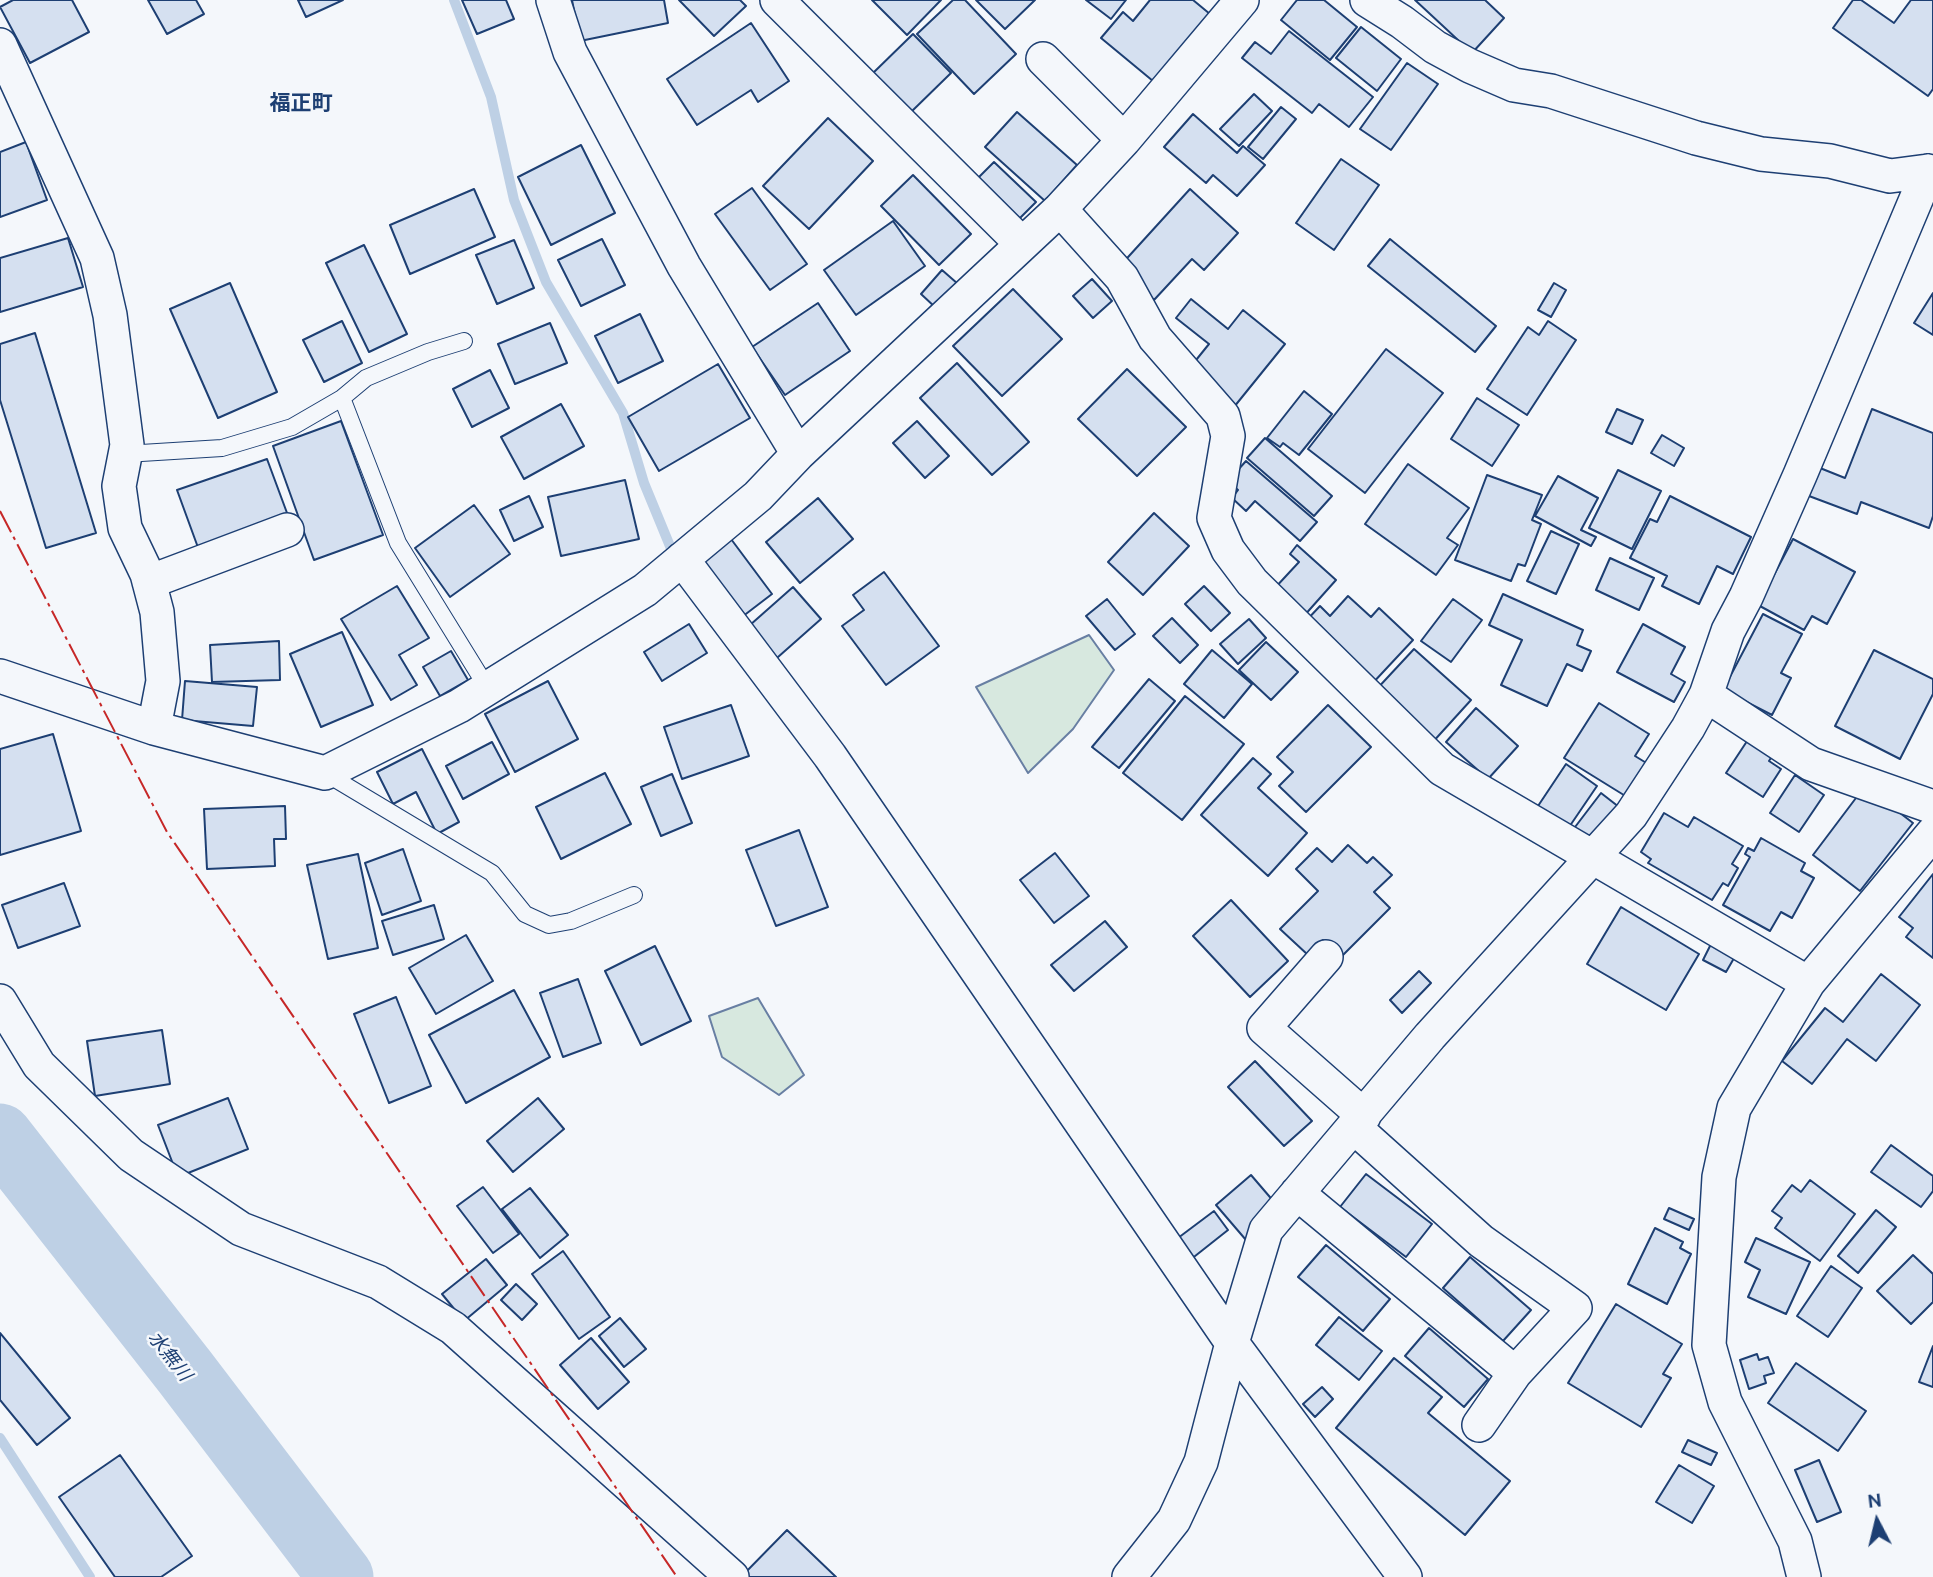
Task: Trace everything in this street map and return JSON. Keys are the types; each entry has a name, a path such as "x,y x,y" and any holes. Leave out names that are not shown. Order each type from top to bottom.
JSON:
{"street":[{"path":"553,0 570,51 684,266 799,454"},
{"path":"778,0 1022,244"},
{"path":"0,676 154,728 325,773 459,706 645,590 758,496 799,454 1060,209 1124,141 1242,0"},
{"path":"1129,1577 1174,1520 1201,1462 1232,1343 1266,1230 1430,1037 1631,815 1688,728 1706,695 1728,631 1800,475 1930,172 1890,176 1830,161 1760,154 1696,138 1551,91 1514,85 1434,47 1367,0"},
{"path":"0,45 97,258 110,315 127,445 120,486 125,528 147,574 157,612 163,681 154,728"},
{"path":"1043,59 1124,141"},
{"path":"1060,209 1122,278 1155,338 1223,416 1228,436 1214,518 1228,550 1252,582 1442,769 1808,983"},
{"path":"149,582 287,530"},
{"path":"681,559 838,768 1232,1343 1405,1577"},
{"path":"1706,695 1811,764 1933,807"},
{"path":"1804,1577 1795,1541 1725,1402 1709,1345 1719,1177 1734,1108 1808,983 1933,833"},
{"path":"1326,957 1264,1028 1481,1241 1575,1308 1515,1373 1479,1425"},
{"path":"0,1001 38,1065 131,1155 241,1229 378,1282 453,1328 732,1577"},
{"path":"1297,1193 1515,1373"}],"lane":[{"path":"125,454 222,448 292,427 342,398 366,378 428,352 464,341"},
{"path":"342,398 398,543 488,689"},
{"path":"325,773 492,873 525,914 549,925 571,921 634,895"}],"shaded area":[{"path":"1089,635 1114,670 1073,729 1028,773 976,687"},
{"path":"758,998 804,1075 779,1095 722,1057 709,1016"}],"building":[{"path":"13,0 72,0 89,32 30,63 0,7"},
{"path":"148,0 196,0 204,14 167,34"},
{"path":"298,0 343,0 306,17"},
{"path":"462,0 506,0 514,19 477,34"},
{"path":"572,0 664,0 668,23 580,41"},
{"path":"679,0 740,0 746,6 714,36"},
{"path":"872,0 941,0 907,35"},
{"path":"953,0 965,0 1016,54 974,94 917,34"},
{"path":"976,0 1035,0 1005,29"},
{"path":"1086,0 1126,0 1111,19"},
{"path":"1150,0 1193,0 1216,19 1159,86 1101,38 1123,12 1133,21"},
{"path":"1297,0 1324,0 1357,27 1330,60 1281,20"},
{"path":"1415,0 1485,0 1504,18 1472,53"},
{"path":"1853,0 1861,0 1894,23 1911,0 1933,0 1933,89 1928,96 1833,28"},
{"path":"751,23 789,81 758,102 751,90 697,125 667,79"},
{"path":"1361,27 1401,59 1377,91 1336,58"},
{"path":"1289,31 1373,97 1349,127 1319,104 1312,113 1242,58 1255,42 1271,54"},
{"path":"913,34 951,73 909,114 871,75"},
{"path":"1407,63 1438,84 1391,150 1360,129"},
{"path":"1254,94 1272,111 1239,146 1220,129"},
{"path":"1281,107 1296,119 1263,159 1248,147"},
{"path":"1017,112 1077,165 1045,201 985,147"},
{"path":"1193,114 1237,153 1243,146 1265,165 1237,196 1213,175 1206,183 1164,147"},
{"path":"828,118 873,161 809,229 763,186"},
{"path":"26,142 47,200 0,217 0,152"},
{"path":"581,145 615,213 551,245 518,177"},
{"path":"1341,159 1379,185 1334,250 1296,223"},
{"path":"994,162 1036,202 1013,225 971,185"},
{"path":"913,175 971,234 939,265 881,206"},
{"path":"752,188 807,264 770,290 715,214"},
{"path":"474,189 495,237 410,274 390,225"},
{"path":"1190,189 1238,233 1204,270 1192,259 1154,300 1119,267"},
{"path":"893,221 925,266 856,315 824,270"},
{"path":"68,238 83,287 0,312 0,258"},
{"path":"602,239 625,285 581,306 558,260"},
{"path":"1390,239 1496,326 1475,352 1368,266"},
{"path":"514,240 534,288 497,304 476,255"},
{"path":"364,245 407,334 369,352 326,263"},
{"path":"942,270 958,284 936,308 921,294"},
{"path":"1092,279 1112,301 1093,318 1073,296"},
{"path":"230,283 277,392 218,418 170,309"},
{"path":"1554,283 1566,290 1551,317 1538,310"},
{"path":"1013,289 1062,339 1002,396 953,346"},
{"path":"1933,293 1933,335 1914,323"},
{"path":"1191,299 1228,329 1243,310 1285,344 1234,407 1188,370 1209,344 1176,318"},
{"path":"818,303 850,351 785,395 752,347"},
{"path":"640,314 663,361 618,383 595,336"},
{"path":"342,321 362,363 324,382 303,340"},
{"path":"1548,321 1576,340 1527,415 1487,389 1528,327 1539,335"},
{"path":"550,323 567,363 515,384 498,344"},
{"path":"35,333 96,533 46,548 0,400 0,344"},
{"path":"1386,349 1443,393 1365,493 1308,449"},
{"path":"957,363 1029,442 992,475 920,398"},
{"path":"718,364 750,418 659,471 628,417"},
{"path":"1127,369 1186,427 1137,476 1078,419"},
{"path":"490,370 509,408 472,427 453,389"},
{"path":"1304,391 1332,414 1299,455 1283,443 1280,447 1267,438"},
{"path":"1477,398 1519,425 1492,466 1451,439"},
{"path":"561,404 584,446 524,479 501,437"},
{"path":"1617,409 1643,420 1632,444 1606,432"},
{"path":"1872,409 1933,433 1933,516 1929,528 1861,502 1857,514 1809,496 1820,468 1845,478"},
{"path":"341,421 383,535 314,560 273,446"},
{"path":"917,421 949,456 925,478 893,443"},
{"path":"1662,435 1684,448 1674,466 1651,453"},
{"path":"1265,438 1332,496 1314,516 1247,458"},
{"path":"267,459 290,521 200,553 177,490"},
{"path":"1246,461 1317,522 1300,541 1255,501 1246,511 1232,498 1238,490 1228,481"},
{"path":"1408,464 1469,508 1447,538 1458,545 1436,575 1365,524"},
{"path":"1618,470 1661,491 1632,549 1589,528"},
{"path":"1487,475 1542,495 1532,520 1541,524 1525,566 1518,564 1511,581 1455,560"},
{"path":"1558,476 1598,498 1581,530 1596,537 1591,546 1535,516"},
{"path":"625,480 639,539 561,556 548,497"},
{"path":"529,496 543,527 514,541 500,510"},
{"path":"1670,496 1751,537 1733,574 1717,566 1699,604 1662,586 1667,576 1630,558 1650,519 1657,522"},
{"path":"818,498 853,539 800,583 766,542"},
{"path":"474,505 510,554 450,597 415,548"},
{"path":"1154,513 1189,546 1143,595 1108,562"},
{"path":"1551,531 1579,544 1556,594 1527,581"},
{"path":"731,539 772,594 738,620 697,565"},
{"path":"1793,539 1855,572 1827,624 1812,616 1804,630 1758,605"},
{"path":"1297,545 1336,580 1303,617 1273,590 1299,562 1290,554"},
{"path":"1610,558 1654,578 1639,610 1596,590"},
{"path":"884,572 939,646 886,685 842,626 864,610 853,595"},
{"path":"397,586 429,638 399,655 417,685 391,700 341,619"},
{"path":"1204,586 1230,613 1211,631 1185,604"},
{"path":"793,587 821,619 769,665 741,633"},
{"path":"1503,594 1583,630 1577,645 1591,651 1582,671 1567,664 1547,706 1501,685 1522,640 1489,625"},
{"path":"1348,596 1371,617 1379,608 1413,640 1370,686 1303,624 1320,606 1330,616"},
{"path":"1107,599 1135,634 1115,650 1086,616"},
{"path":"1453,599 1482,620 1451,662 1421,641"},
{"path":"1763,614 1802,634 1781,673 1791,678 1772,715 1723,690"},
{"path":"1172,618 1198,645 1180,663 1153,636"},
{"path":"1249,619 1266,638 1238,664 1220,644"},
{"path":"689,624 707,653 662,681 644,652"},
{"path":"1643,624 1685,647 1671,674 1685,682 1674,702 1617,672"},
{"path":"342,632 373,705 321,727 290,654"},
{"path":"279,641 280,680 212,682 210,645"},
{"path":"1266,642 1298,672 1271,700 1239,670"},
{"path":"1414,649 1471,700 1431,744 1374,692"},
{"path":"1212,650 1252,684 1224,718 1184,684"},
{"path":"1874,650 1933,679 1933,694 1900,759 1835,726"},
{"path":"451,651 468,680 440,696 423,667"},
{"path":"1149,679 1175,701 1119,768 1092,747"},
{"path":"185,681 257,687 253,726 182,720"},
{"path":"548,681 578,739 515,772 485,714"},
{"path":"1185,696 1244,744 1182,820 1123,773"},
{"path":"1599,703 1649,734 1635,756 1648,764 1627,797 1564,758"},
{"path":"731,705 749,756 682,779 664,727"},
{"path":"1328,705 1371,747 1306,812 1279,786 1293,772 1277,757"},
{"path":"1476,708 1518,746 1488,779 1446,742"},
{"path":"1757,726 1781,742 1769,761 1781,769 1763,797 1726,773"},
{"path":"53,734 81,831 0,855 0,749"},
{"path":"492,742 509,774 463,799 446,766"},
{"path":"422,749 459,822 437,834 416,792 393,804 377,772"},
{"path":"1253,758 1271,774 1258,788 1307,833 1268,876 1201,815"},
{"path":"1566,764 1597,786 1563,836 1532,815"},
{"path":"605,773 631,824 561,859 536,807"},
{"path":"672,774 692,823 661,836 641,787"},
{"path":"1795,775 1824,795 1799,832 1770,813"},
{"path":"1865,786 1913,823 1860,891 1813,855"},
{"path":"1601,793 1619,807 1590,844 1572,831"},
{"path":"285,806 286,839 274,839 275,866 207,869 204,809"},
{"path":"1664,813 1688,827 1694,817 1743,846 1732,864 1738,868 1728,886 1723,883 1712,900 1648,863 1651,859 1641,852"},
{"path":"799,830 828,907 776,926 746,850"},
{"path":"1761,838 1805,863 1801,871 1814,878 1792,918 1781,912 1770,931 1723,905 1750,857 1745,854 1748,848 1754,851"},
{"path":"1348,845 1367,863 1373,857 1392,875 1374,892 1390,908 1341,957 1323,940 1308,955 1280,929 1318,891 1296,869 1317,848 1332,862"},
{"path":"403,849 421,901 382,915 365,863"},
{"path":"1055,853 1089,896 1054,923 1020,880"},
{"path":"358,854 378,948 328,959 307,865"},
{"path":"1933,874 1933,958 1906,937 1913,928 1899,917"},
{"path":"64,883 80,926 18,948 2,905"},
{"path":"1231,900 1288,961 1250,997 1193,936"},
{"path":"434,905 444,939 393,955 382,921"},
{"path":"1621,907 1699,954 1666,1010 1587,964"},
{"path":"1105,921 1127,947 1074,991 1051,965"},
{"path":"466,935 493,981 436,1014 409,968"},
{"path":"1713,940 1737,953 1726,972 1703,960"},
{"path":"655,946 691,1021 641,1045 605,971"},
{"path":"1419,971 1431,983 1402,1013 1390,1000"},
{"path":"1881,974 1920,1005 1876,1061 1847,1039 1812,1084 1782,1061 1825,1008 1843,1022"},
{"path":"578,979 601,1043 563,1057 540,993"},
{"path":"514,990 550,1057 466,1103 429,1035"},
{"path":"396,997 431,1086 389,1103 354,1014"},
{"path":"162,1030 170,1084 95,1096 87,1041"},
{"path":"1255,1061 1312,1121 1284,1146 1228,1087"},
{"path":"228,1098 248,1149 178,1177 158,1125"},
{"path":"538,1098 564,1129 513,1172 487,1141"},
{"path":"1891,1145 1933,1176 1933,1191 1921,1207 1871,1172"},
{"path":"1366,1174 1432,1224 1406,1257 1340,1207"},
{"path":"1251,1175 1281,1210 1246,1240 1216,1205"},
{"path":"1810,1180 1855,1214 1820,1261 1775,1228 1782,1218 1772,1211 1792,1185 1801,1192"},
{"path":"483,1187 519,1234 493,1253 457,1206"},
{"path":"530,1188 568,1235 540,1258 502,1209"},
{"path":"1669,1208 1694,1219 1689,1230 1664,1219"},
{"path":"1876,1210 1896,1227 1858,1273 1838,1256"},
{"path":"1214,1211 1228,1230 1185,1264 1170,1244"},
{"path":"1655,1228 1683,1242 1680,1248 1691,1254 1667,1304 1628,1284"},
{"path":"1756,1238 1810,1262 1786,1314 1748,1297 1760,1270 1745,1262"},
{"path":"1326,1245 1390,1299 1363,1331 1298,1277"},
{"path":"563,1251 610,1317 579,1339 532,1274"},
{"path":"1913,1255 1933,1274 1933,1302 1911,1324 1877,1291"},
{"path":"1470,1257 1531,1310 1503,1341 1443,1288"},
{"path":"486,1259 507,1285 464,1321 442,1294"},
{"path":"1831,1266 1862,1288 1828,1337 1797,1316"},
{"path":"516,1284 537,1304 522,1320 501,1300"},
{"path":"1616,1304 1682,1344 1663,1374 1671,1378 1641,1427 1568,1383"},
{"path":"1339,1317 1382,1351 1359,1380 1316,1345"},
{"path":"620,1318 646,1349 624,1367 599,1336"},
{"path":"1429,1328 1488,1379 1464,1407 1405,1356"},
{"path":"0,1333 70,1418 37,1445 0,1400"},
{"path":"591,1338 629,1382 598,1409 560,1365"},
{"path":"1933,1346 1933,1387 1919,1382"},
{"path":"1757,1354 1759,1360 1768,1357 1774,1373 1764,1376 1766,1383 1749,1389 1740,1360"},
{"path":"1394,1358 1442,1397 1428,1413 1510,1481 1465,1535 1336,1428"},
{"path":"1796,1363 1866,1411 1838,1451 1768,1403"},
{"path":"1322,1387 1333,1399 1315,1417 1303,1404"},
{"path":"1688,1440 1717,1453 1711,1465 1682,1452"},
{"path":"120,1455 192,1556 161,1577 115,1577 59,1497"},
{"path":"1819,1460 1841,1512 1817,1522 1795,1470"},
{"path":"1679,1465 1714,1486 1692,1523 1656,1502"},
{"path":"787,1530 836,1577 741,1577"}],"waterway":[{"path":"454,0 491,97 514,200 546,282 623,413 644,483 672,551"},
{"name":"水無川","path":"0,1136 341,1577"},
{"path":"0,1438 90,1577"}],"power":[{"path":"0,511 167,832 677,1577"}],"district":[{"name":"福正町","path":"301,103"}]}
